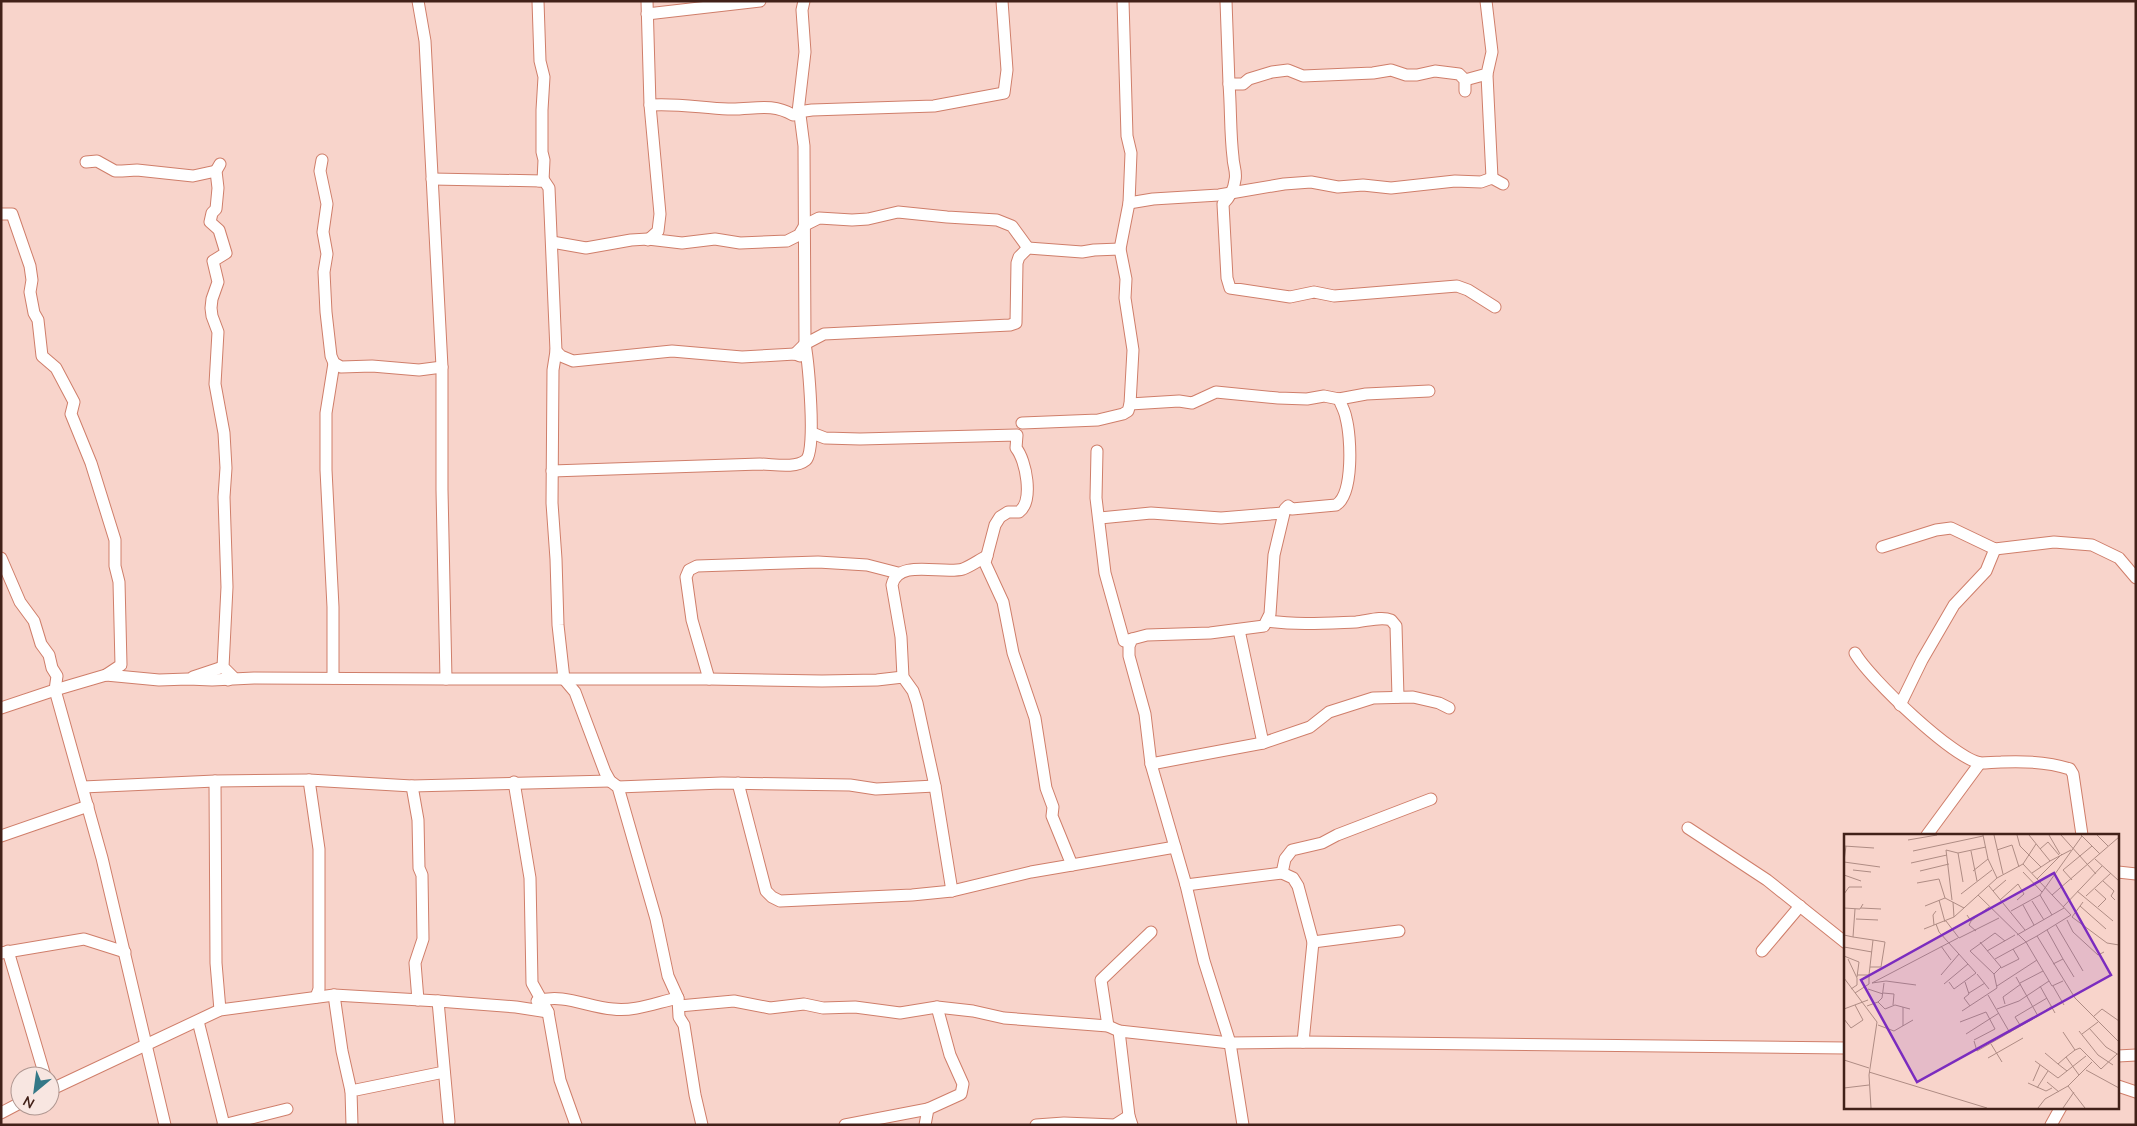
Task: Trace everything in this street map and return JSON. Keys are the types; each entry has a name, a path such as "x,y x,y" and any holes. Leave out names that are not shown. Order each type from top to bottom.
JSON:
{"street":[{"path":"418,1 425,41 442,367 442,490 446,679"},
{"path":"538,1 540,61 544,77 542,110 543,181"},
{"path":"647,1 650,106 660,214 658,231 648,240"},
{"path":"647,14 760,1"},
{"path":"552,471 683,466 792,465 805,461 808,458 812,433 808,360 805,344 804,146 798,114 805,52 802,10 804,1"},
{"path":"650,106 672,104 729,109 766,106 778,108 793,115 846,108 934,106 1004,94 1006,70 1002,1"},
{"path":"1016,448 1027,429 1022,423 1098,420 1123,414 1128,411 1130,404 1133,350 1125,298 1126,279 1120,250 1129,203 1131,153 1127,136 1123,1"},
{"path":"1226,1 1232,122 1230,131 1236,172 1232,192 1223,204 1227,278 1230,288 1290,297 1314,292 1334,296 1458,286 1495,307"},
{"path":"1486,1 1492,52 1487,75 1492,178"},
{"path":"1229,84 1244,84 1249,79 1272,72 1288,70 1302,76 1373,73 1391,70 1406,75 1417,75 1435,71 1459,74 1465,86 1487,75"},
{"path":"322,160 320,170 326,204 323,232 327,254 324,272 326,312 331,356 334,363 326,413 326,470 333,608 333,678"},
{"path":"86,162 97,161 115,171 122,172 137,170 194,176 213,172 218,188 216,209 212,213 210,222 219,230 226,253 213,260 218,282 211,308 218,332 215,384 224,433 226,468 224,497 226,587 222,667"},
{"path":"1129,203 1153,198 1219,195 1311,182 1338,187 1391,188 1454,182 1481,182 1492,178 1503,184"},
{"path":"432,182 543,181 543,179 548,184 556,351 553,370 552,503 558,625 564,679 575,692 614,784 656,919 668,976 678,1002 679,1017 684,1025 695,1095 702,1125"},
{"path":"552,242 586,248 631,240 691,243 715,238 740,243 786,241 800,235 805,225 819,218 868,219 898,212 997,220 1012,226 1028,248"},
{"path":"1,214 12,214 20,233 30,266 32,280 30,292 34,313 38,320 42,356 56,368 74,402 71,414 91,463 115,540 115,566 119,582 120,665 106,675 1,708"},
{"path":"795,354 805,344 824,334 975,326 997,327 1016,323 1017,263 1019,257 1028,248 1082,252 1120,250"},
{"path":"556,351 560,356 573,361 672,351 747,357 795,354 808,360"},
{"path":"334,363 341,367 372,366 419,370 442,367"},
{"path":"1130,404 1179,401 1192,403 1216,392 1278,398 1307,399 1324,396 1339,399 1366,394 1429,391"},
{"path":"1097,451 1096,498 1100,518 1105,573 1124,641 1147,635 1210,633 1264,626 1270,614 1274,555 1283,513 1288,506 1292,509 1330,506 1340,502 1348,482 1349,441 1346,418 1339,399"},
{"path":"812,433 825,438 860,439 1017,435 1016,448 1025,466 1025,505 1019,512 1008,512 995,525 985,563 1002,602 1013,652 1035,718 1046,788 1053,807 1052,816 1072,864"},
{"path":"1100,518 1151,513 1221,518 1283,513"},
{"path":"1882,547 1936,530 1951,528 1994,549 2054,542 2092,545 2119,558 2136,578"},
{"path":"1900,705 1922,660 1954,605 1986,571 1994,549"},
{"path":"952,891 935,786 917,702 913,691 903,677 901,637 892,585 893,578 898,573 908,570 962,569 987,556"},
{"path":"1,558 20,602 34,620 41,644 49,655 52,668 57,676 55,690 83,787 125,952 138,1004 145,1046 158,1090 165,1125"},
{"path":"709,678 692,620 686,577 689,570 697,566 818,562 867,565 898,573"},
{"path":"1267,621 1306,624 1391,620 1396,626 1398,697"},
{"path":"1239,630 1264,744"},
{"path":"1132,639 1129,646 1129,656 1144,714 1151,764 1186,885 1204,961 1230,1043 1243,1125"},
{"path":"1855,653 1860,662 1900,705 1965,758 1980,763 2028,763 2070,768 2073,774 2082,834"},
{"path":"188,678 222,667"},
{"path":"222,667 234,677 228,680"},
{"path":"106,675 159,680 188,678 228,680 333,678 709,678 822,681 877,680 903,677"},
{"path":"1151,764 1264,744 1310,727 1329,712 1373,698 1413,697 1439,703 1449,708"},
{"path":"1928,834 1980,763"},
{"path":"83,787 215,781 309,780 412,786 514,782 850,785 876,789 935,786"},
{"path":"309,780 318,849 319,989 316,997"},
{"path":"215,781 216,963 220,1010"},
{"path":"514,782 530,878 532,983 548,1012 560,1080 576,1125"},
{"path":"738,783 766,891 780,901 912,895 952,891 1031,872 1175,846"},
{"path":"412,786 418,820 419,868 422,875 422,939 415,963 418,1000"},
{"path":"1282,873 1285,859 1292,850 1322,843 1337,834 1431,799"},
{"path":"1,836 88,806"},
{"path":"1688,828 1767,880 1844,940"},
{"path":"2120,872 2136,874"},
{"path":"1186,885 1282,873 1292,878 1298,886 1313,942 1303,1042"},
{"path":"1762,951 1800,906"},
{"path":"1313,942 1399,931"},
{"path":"1036,1125 1064,1123 1115,1125 1130,1120 1114,1028 1101,980 1151,932"},
{"path":"42,1066 5,952 84,939 125,952"},
{"path":"334,995 342,1051 351,1091 352,1125"},
{"path":"60,1085 220,1010 334,995 516,1007 548,1012"},
{"path":"516,1007 542,1000 570,999 622,1010 678,1002 734,1001 778,1008 804,1004 823,1008 863,1007 900,1013 937,1007 973,1011 1004,1018 1114,1028 1230,1043 1303,1042 1844,1048"},
{"path":"438,1001 449,1122"},
{"path":"845,1125 928,1109 962,1094 963,1084 950,1054 937,1007"},
{"path":"198,1021 224,1125 288,1109"},
{"path":"2120,1056 2136,1055"},
{"path":"351,1091 444,1072"},
{"path":"2120,1087 2136,1092"},
{"path":"2051,1125 2060,1108"},
{"path":"925,1125 928,1109"}]}
